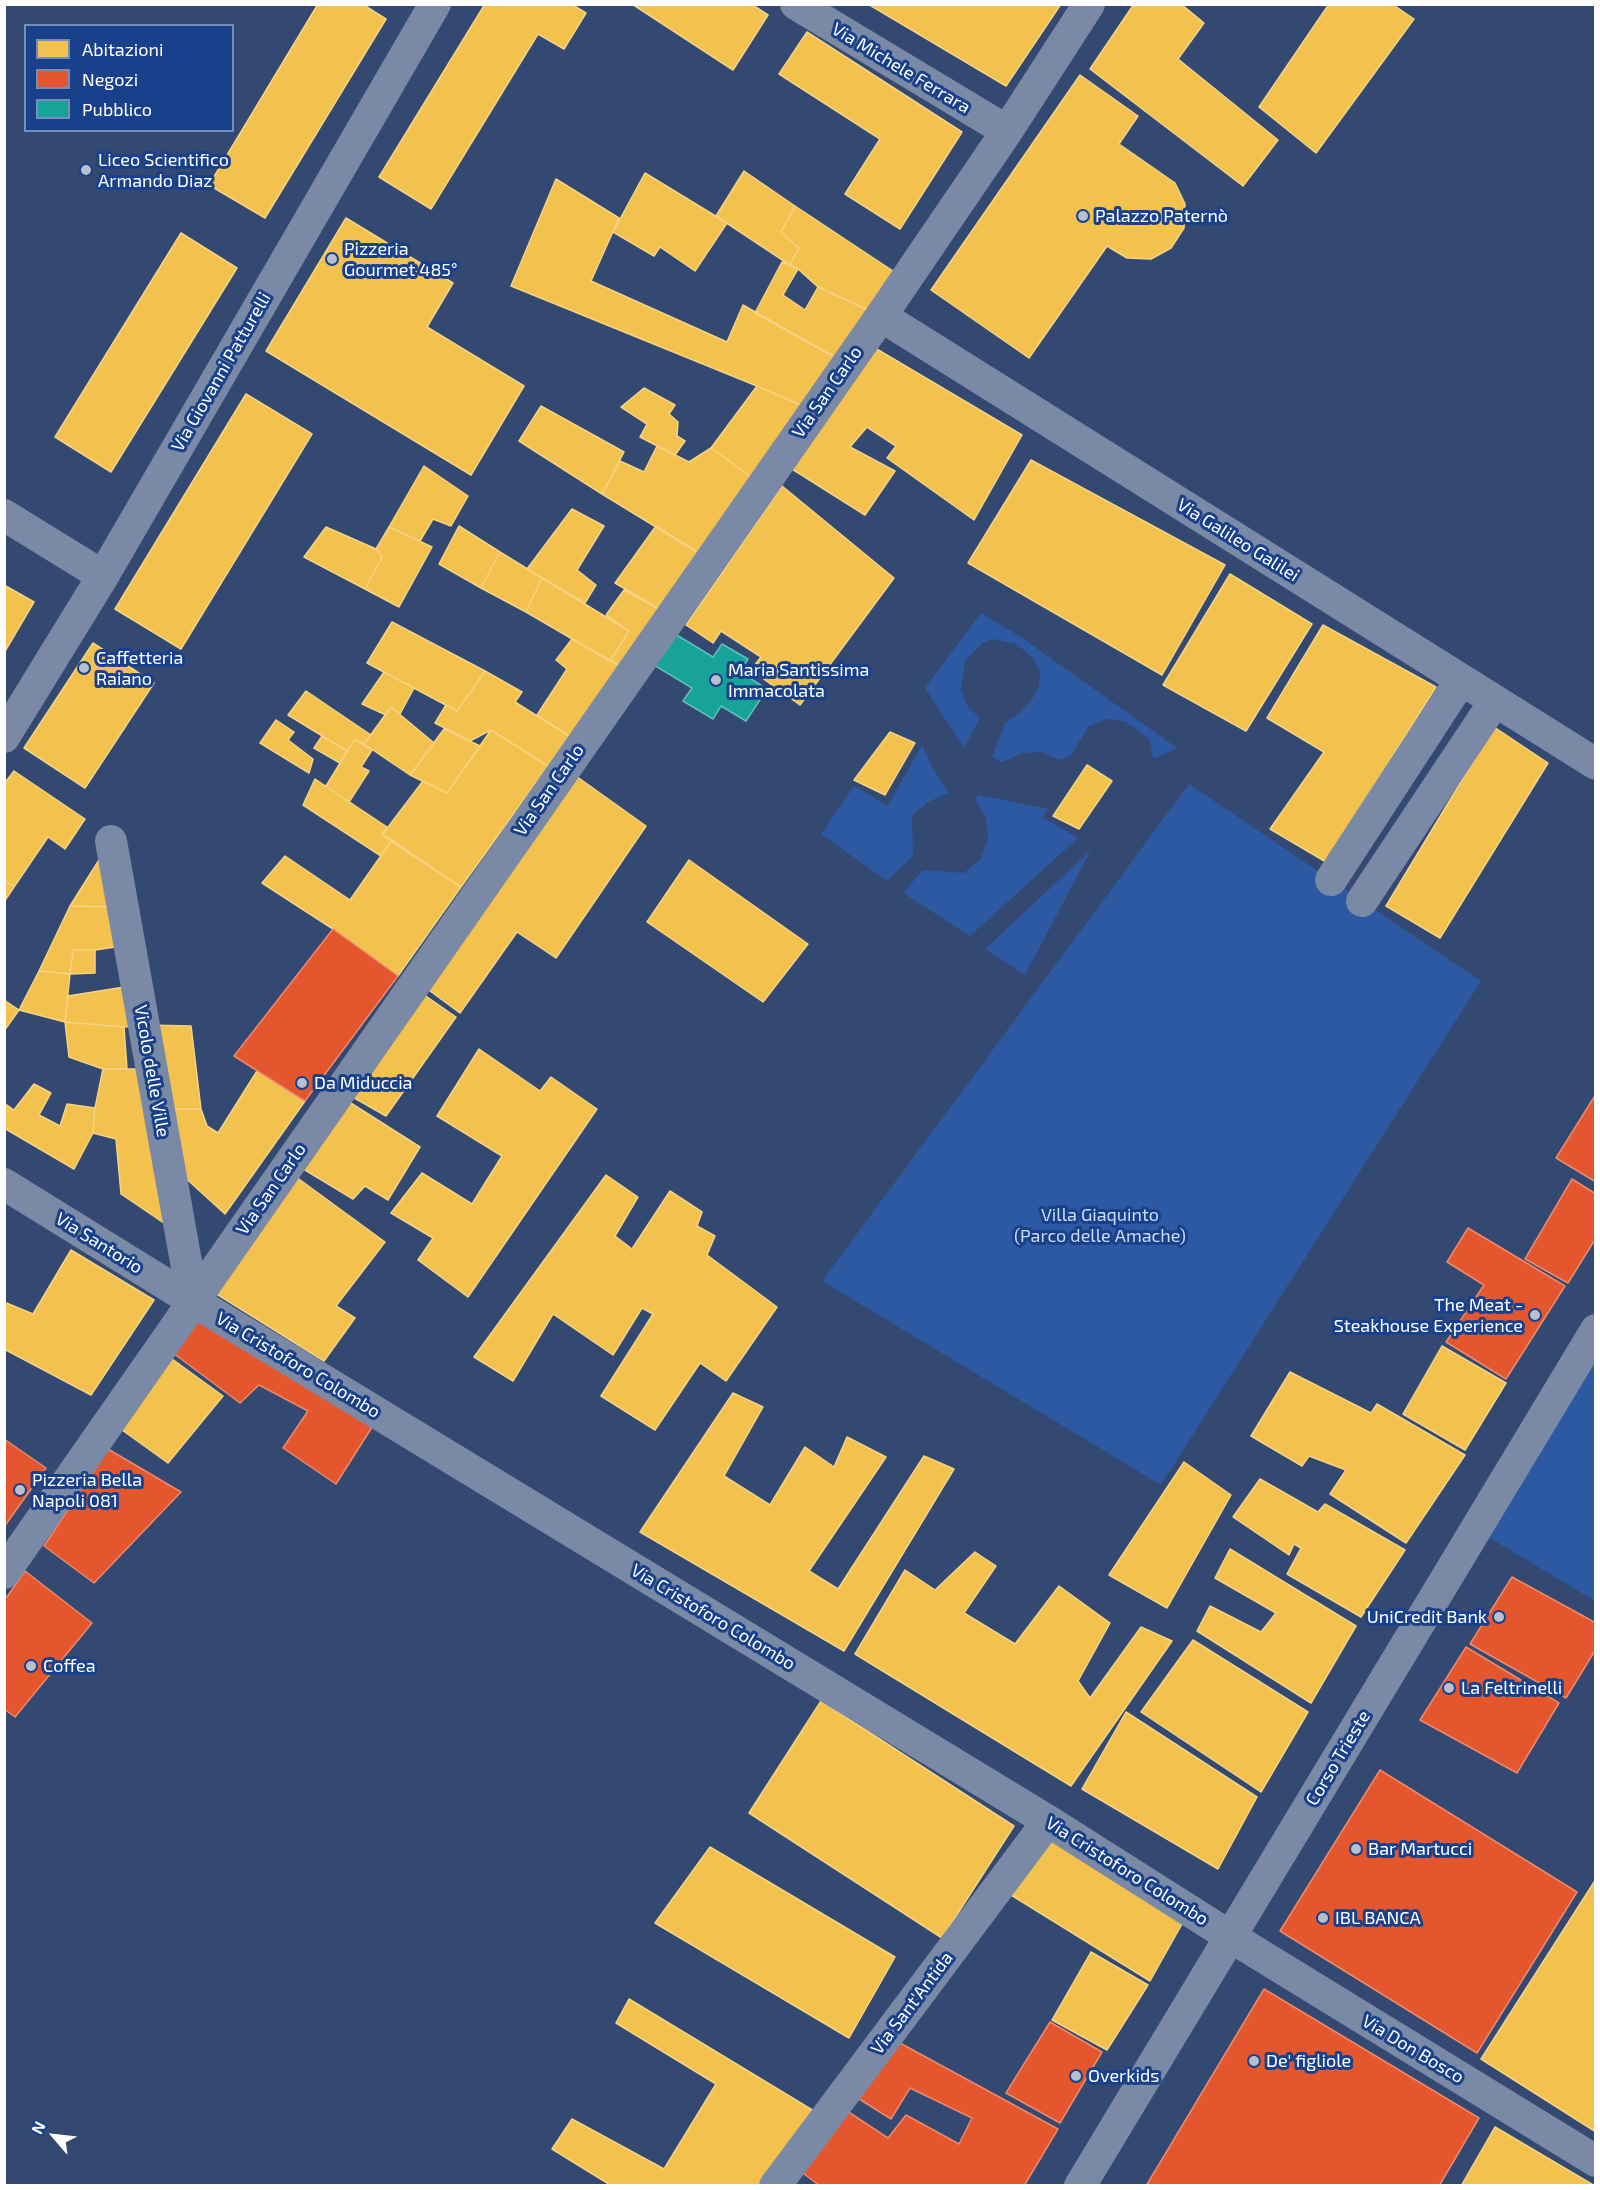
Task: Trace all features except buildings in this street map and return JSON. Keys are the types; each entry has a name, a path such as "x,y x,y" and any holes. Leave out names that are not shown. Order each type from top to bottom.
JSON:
{"street":[{"name":"Via Giovanni Patturelli","path":"4,737 103,576 435,4"},
{"name":"Via Michele Ferrara","path":"796,4 1007,131"},
{"name":"Via San Carlo","path":"4,1573 881,316 1007,131 1089,4"},
{"name":"Via Galileo Galilei","path":"881,316 1596,764"},
{"path":"4,514 103,576"},
{"path":"1331,880 1461,680"},
{"path":"1362,901 1495,701"},
{"name":"Vicolo delle Ville","path":"111,841 193,1301"},
{"name":"Via Santorio","path":"4,1184 193,1301"},
{"name":"Via Cristoforo Colombo","path":"193,1301 1048,1821 1231,1937"},
{"name":"Corso Trieste","path":"1080,2186 1596,1330"},
{"name":"Via Sant'Antida","path":"775,2186 1048,1821"},
{"name":"Via Don Bosco","path":"1231,1937 1596,2161"}],"green space":[{"path":"981,613 1021,637 1177,748 1153,759 1150,740 1126,722 1107,719 1089,726 1071,755 1059,760 1041,752 1023,753 1002,762 992,757 1005,723 1021,712 1032,699 1039,686 1040,671 1031,656 1016,644 993,639 982,643 965,661 961,690 968,707 980,718 964,748 925,688"},
{"path":"922,745 932,767 950,795 946,794 928,802 912,815 913,856 887,881 821,834 854,786 888,806"},
{"name":"Villa Giaquinto (Parco delle Amache)","path":"1189,784 1481,981 1161,1485 822,1281"},
{"path":"978,795 1049,809 1042,817 1078,838 970,936 903,893 923,870 964,873 981,859 988,837 986,818 975,800"},
{"path":"1091,850 1025,975 985,949"},
{"path":"1595,1340 1595,1601 1480,1532"}],"place":[{"name":"Liceo Scientifico Armando Diaz","path":"86,170"},
{"name":"Palazzo Paternò","path":"1083,216"},
{"name":"Pizzeria Gourmet 485°","path":"332,259"},
{"name":"Caffetteria Raiano","path":"84,668"},
{"name":"Maria Santissima Immacolata","path":"716,680"},
{"name":"Da Miduccia","path":"302,1083"},
{"name":"The Meat - Steakhouse Experience","path":"1535,1315"},
{"name":"Pizzeria Bella Napoli 081","path":"20,1490"},
{"name":"UniCredit Bank","path":"1499,1617"},
{"name":"Coffea","path":"31,1666"},
{"name":"La Feltrinelli","path":"1449,1688"},
{"name":"Bar Martucci","path":"1356,1849"},
{"name":"IBL BANCA","path":"1323,1918"},
{"name":"De' figliole","path":"1254,2061"},
{"name":"Overkids","path":"1076,2076"}]}
